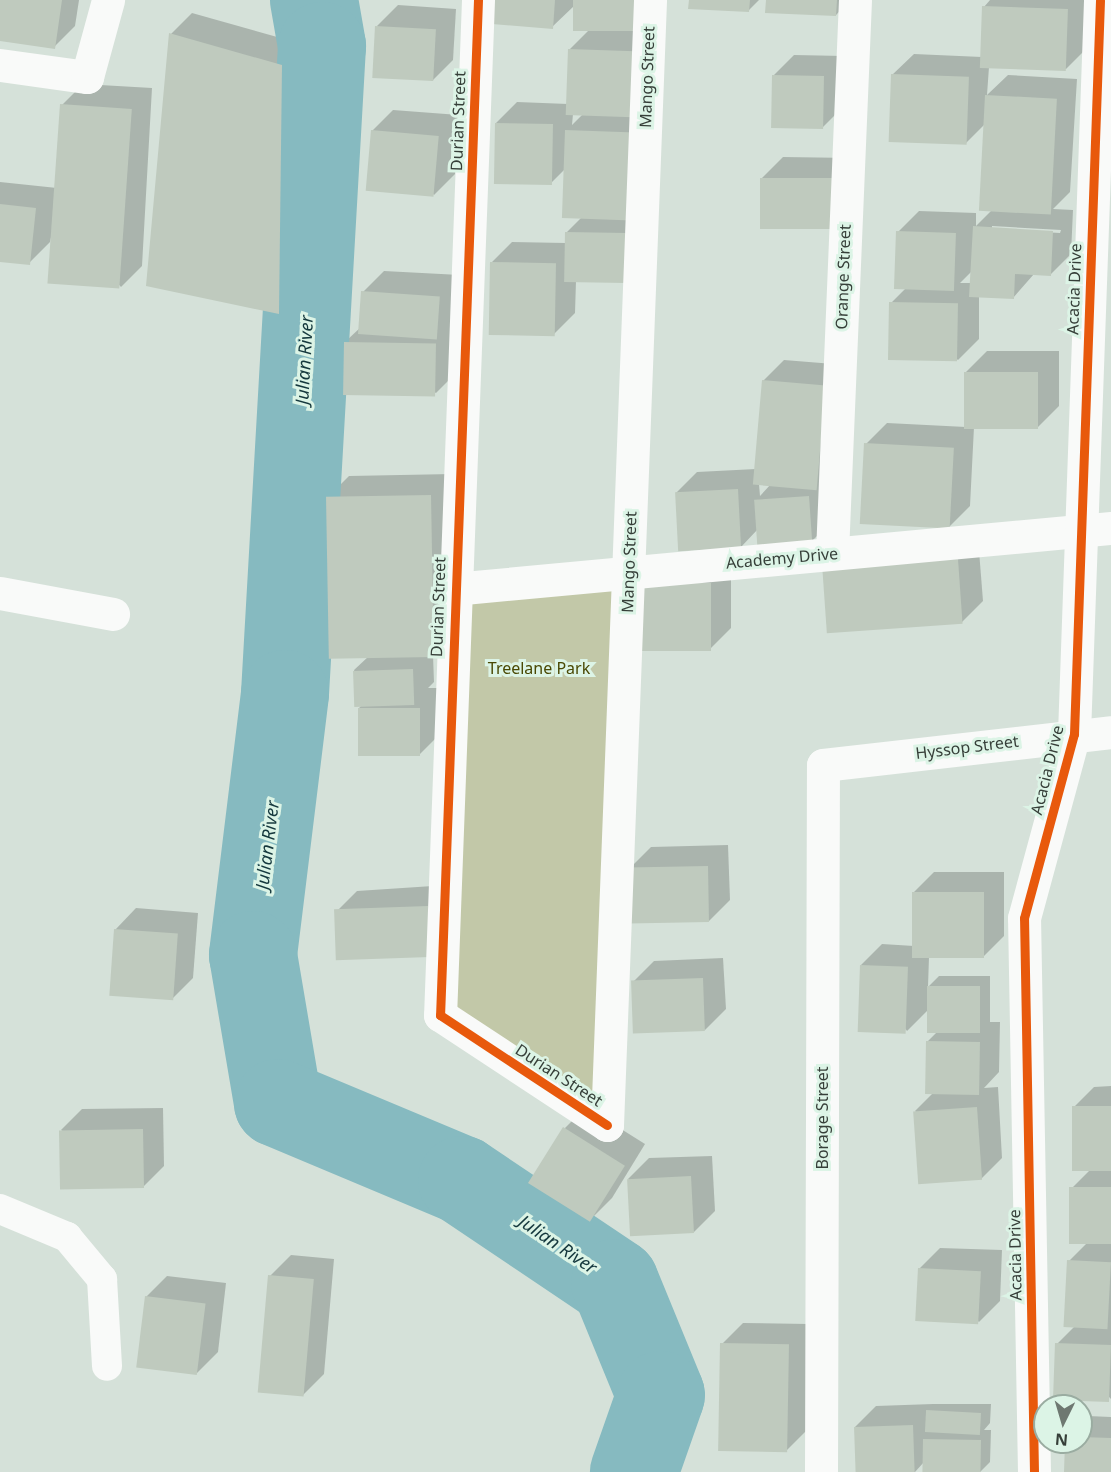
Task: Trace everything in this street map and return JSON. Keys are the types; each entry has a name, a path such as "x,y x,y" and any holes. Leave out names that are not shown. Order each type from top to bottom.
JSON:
{"street":[{"path":"0,65 87,77 108,0"},
{"name":"Durian Street","path":"478,0 453,589 440,1015 608,1125"},
{"name":"Mango Street","path":"608,1125 650,0"},
{"name":"Orange Street","path":"832,554 855,0"},
{"name":"Acacia Drive","path":"1034,1472 1024,918 1074,734 1079,531 1101,253 1104,55 1100,0"},
{"name":"Academy Drive","path":"453,589 1111,528"},
{"path":"0,593 113,614"},
{"name":"Hyssop Street","path":"823,765 1074,734 1111,732"},
{"name":"Borage Street","path":"821,1472 823,765"}],"lane":[{"path":"0,1209 67,1237 102,1280 107,1366"}],"green space":[{"name":"Treelane Park","path":"617,584 598,1101 456,1007 467,601"}],"building":[{"path":"0,0 62,0 55,49 0,41"},
{"path":"494,0 555,0 553,29 492,24"},
{"path":"573,0 642,0 642,31 573,31"},
{"path":"689,0 750,0 749,12 688,9"},
{"path":"766,0 837,0 836,16 765,13"},
{"path":"982,6 1068,9 1066,71 980,68"},
{"path":"375,26 436,29 433,81 372,78"},
{"path":"169,33 282,65 279,314 146,286"},
{"path":"568,49 635,51 633,117 566,115"},
{"path":"891,74 969,77 967,145 889,142"},
{"path":"772,75 824,76 823,129 771,128"},
{"path":"985,95 1057,99 1051,215 979,211"},
{"path":"60,104 132,109 119,289 47,284"},
{"path":"495,123 553,124 552,185 494,184"},
{"path":"371,130 439,136 433,197 366,191"},
{"path":"565,130 635,132 632,220 562,218"},
{"path":"760,178 833,178 833,229 760,229"},
{"path":"0,204 36,208 30,265 0,262"},
{"path":"973,226 1053,231 1051,276 1015,274 1014,299 969,297"},
{"path":"896,231 956,233 954,291 894,289"},
{"path":"565,232 627,233 626,283 564,282"},
{"path":"490,262 556,263 555,336 489,335"},
{"path":"361,291 440,297 437,339 358,334"},
{"path":"889,302 958,303 957,361 888,360"},
{"path":"344,342 436,344 435,397 343,395"},
{"path":"964,372 1038,372 1038,429 964,429"},
{"path":"762,380 826,386 817,490 753,485"},
{"path":"864,443 954,448 950,529 860,524"},
{"path":"738,489 741,548 678,551 675,492"},
{"path":"431,495 434,657 329,659 326,497"},
{"path":"809,496 812,544 757,548 754,500"},
{"path":"958,559 963,624 827,633 822,568"},
{"path":"636,583 711,583 711,651 636,651"},
{"path":"413,669 414,705 354,707 353,671"},
{"path":"358,708 420,708 420,756 358,756"},
{"path":"708,866 709,922 629,923 628,867"},
{"path":"912,892 984,892 984,958 912,958"},
{"path":"428,906 430,957 336,960 334,909"},
{"path":"114,929 178,933 173,1000 109,996"},
{"path":"860,965 908,967 906,1034 858,1032"},
{"path":"703,978 705,1031 633,1033 631,981"},
{"path":"927,986 980,986 980,1033 927,1033"},
{"path":"926,1041 980,1042 979,1095 925,1094"},
{"path":"1072,1106 1111,1106 1111,1171 1072,1171"},
{"path":"977,1107 982,1180 918,1184 913,1111"},
{"path":"563,1127 625,1166 590,1222 528,1183"},
{"path":"143,1129 144,1188 60,1189 59,1130"},
{"path":"691,1176 694,1233 630,1236 627,1179"},
{"path":"1069,1187 1111,1187 1111,1244 1069,1244"},
{"path":"1067,1260 1111,1262 1107,1329 1063,1327"},
{"path":"918,1268 981,1271 978,1324 915,1321"},
{"path":"268,1275 314,1279 304,1397 258,1393"},
{"path":"145,1296 206,1303 197,1375 136,1367"},
{"path":"720,1343 789,1344 787,1452 718,1451"},
{"path":"1055,1343 1111,1345 1109,1402 1093,1401 1093,1394 1053,1394"},
{"path":"926,1410 981,1413 980,1435 925,1432"},
{"path":"913,1425 915,1472 856,1472 854,1427"},
{"path":"1093,1437 1111,1438 1111,1472 1064,1472 1065,1454 1093,1454"},
{"path":"923,1439 981,1440 980,1472 922,1472"}],"waterway":[{"name":"Julian River","path":"314,0 322,46 285,694 253,955 278,1103 462,1180 615,1283 661,1395 634,1472"}],"cycle path":[{"path":"478,0 440,1015 607,1125"},
{"path":"1034,1472 1024,918 1074,734 1100,0"}]}
